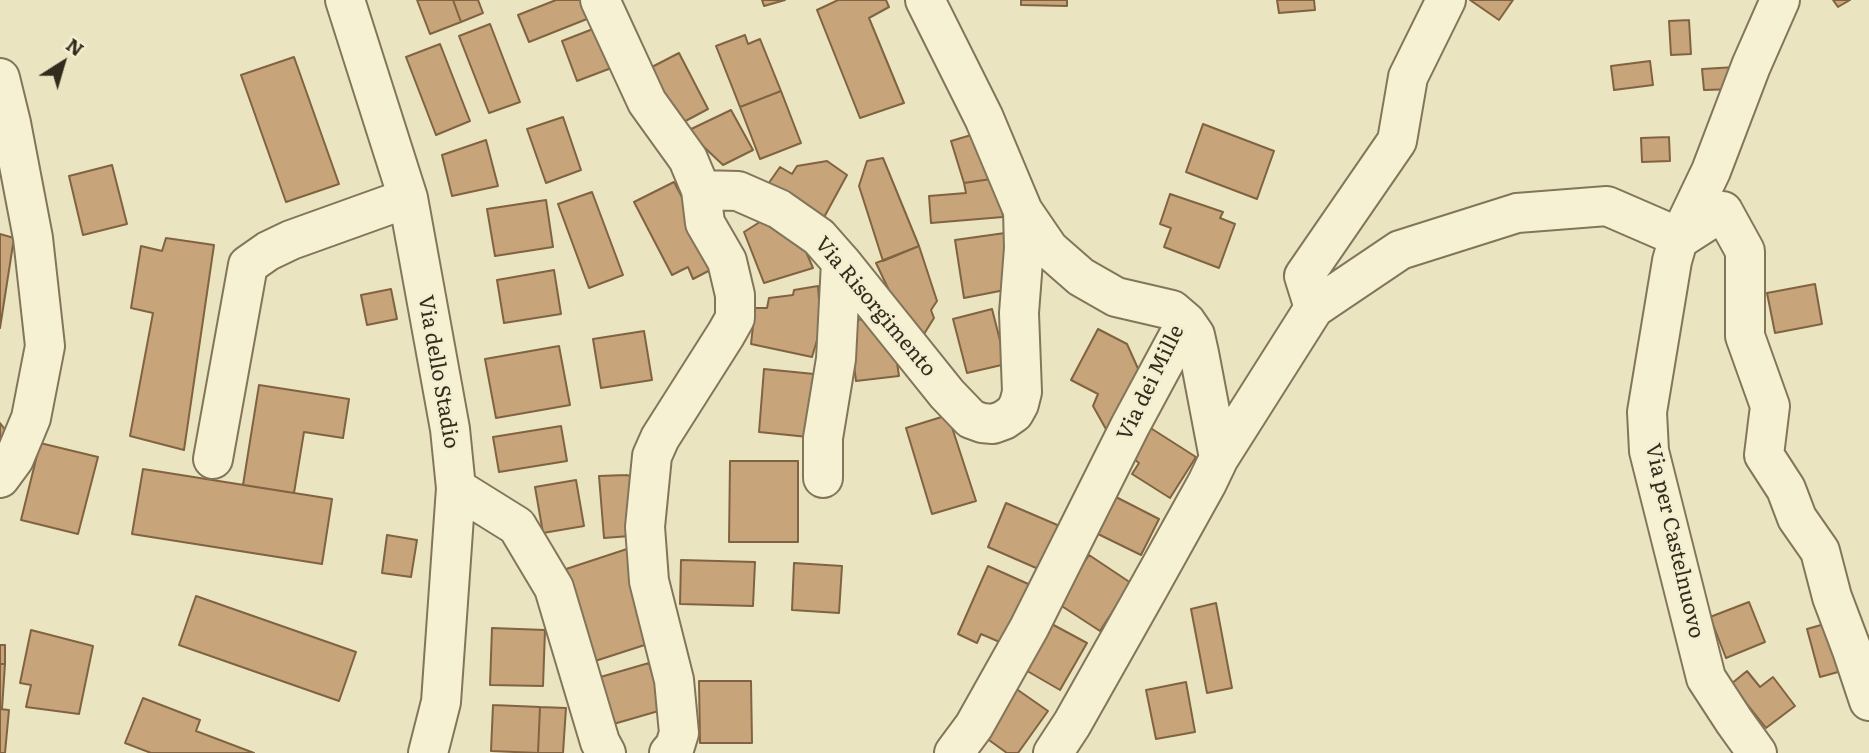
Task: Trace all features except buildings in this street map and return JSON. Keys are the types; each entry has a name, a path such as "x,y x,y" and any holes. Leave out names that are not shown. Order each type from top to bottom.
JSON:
{"street":[{"name":"Via dello Stadio","path":"345,0 408,198 450,429 456,488 441,702 428,753"},
{"path":"600,0 648,102 688,159 701,190 705,223 727,261 735,295 734,318 726,334 660,438 652,456 645,527 649,581 674,680 679,733 675,746 669,753"},
{"name":"Via dei Mille","path":"925,0 984,118 1023,211 1048,249 1081,277 1116,297 1172,310 1186,322 1130,426 1029,628 974,726 954,753"},
{"path":"1314,308 1304,276 1397,141 1408,77 1446,0"},
{"name":"Via per Castelnuovo","path":"1757,753 1706,678 1650,451 1647,412 1671,261 1780,0"},
{"path":"0,78 33,238 45,346 31,418 7,468"},
{"name":"Via Risorgimento","path":"701,190 738,191 779,208 819,237 963,412 982,424 993,424 1014,413 1022,392 1019,313 1024,248 1023,211"},
{"path":"213,459 248,265 291,240 408,198"},
{"path":"1053,753 1208,483 1219,458 1314,308 1399,250 1517,213 1607,206 1667,232 1678,240 1723,211 1745,251 1745,336 1770,406 1764,455 1786,489 1797,518 1820,551 1832,597 1869,701"},
{"path":"823,478 823,438 836,359 841,262"},
{"path":"1186,322 1195,335 1219,458"},
{"path":"456,488 517,526 554,587 600,742 606,753"}]}
